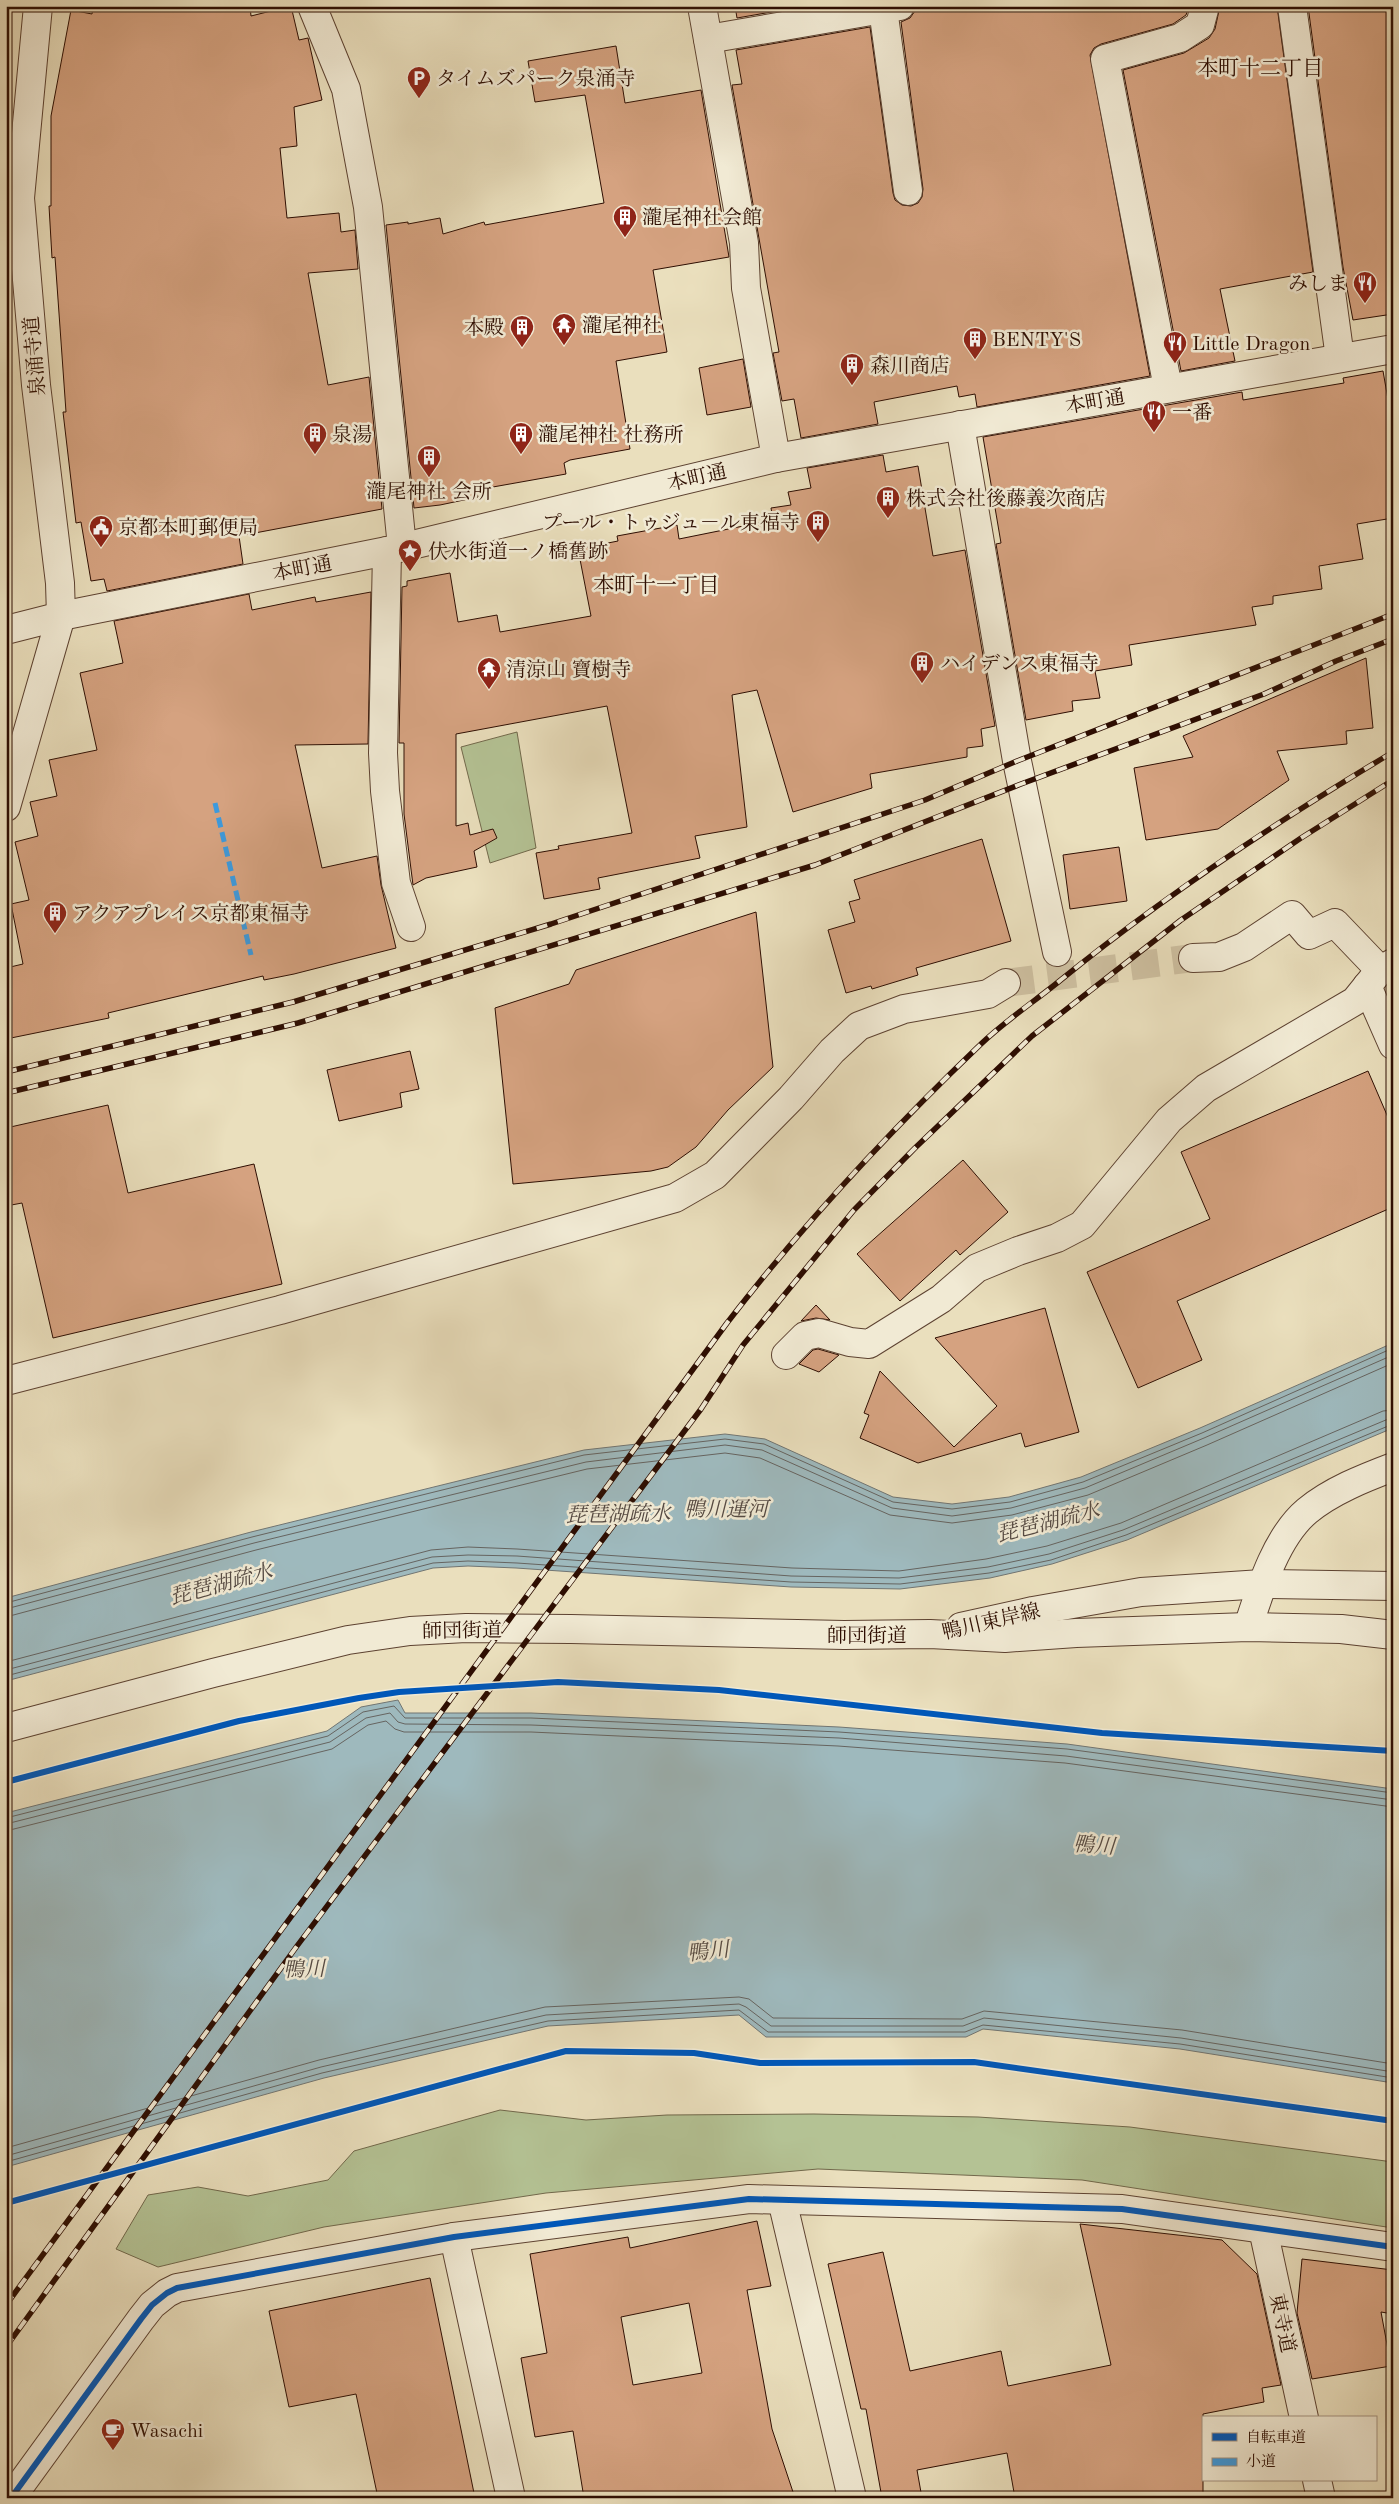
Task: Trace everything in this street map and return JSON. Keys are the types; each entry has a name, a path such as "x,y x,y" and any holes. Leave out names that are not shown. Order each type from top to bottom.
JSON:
{"street":[{"name":"泉涌寺道","path":"6,807 61,616 60,583 13,199 38,6"},
{"path":"312,6 346,89 368,207 395,549 383,753 385,791 396,883 411,927"},
{"path":"702,6 744,243 746,288 776,458"},
{"path":"1168,388 1105,59 1180,38 1200,25 1205,6"},
{"path":"1292,6 1340,358"},
{"path":"708,39 892,8 908,191"},
{"name":"本町通","path":"6,630 61,616 395,549 776,458 1393,350"},
{"path":"960,425 1017,761 1057,952"},
{"path":"1193,958 1220,957 1244,947 1292,915 1310,935 1335,923 1380,973 1393,1045"},
{"path":"786,1355 805,1336 819,1333 850,1342 869,1344 941,1298 977,1268 1018,1251 1057,1238 1082,1225 1169,1120 1199,1094 1355,1001 1380,973"},
{"path":"6,1381 280,1310 676,1198 715,1175 791,1098 832,1051 859,1026 904,1008 988,994 1006,983"},
{"path":"1248,1627 1262,1584 1284,1540 1306,1512 1338,1492 1393,1467"},
{"name":"鴨川東岸線","path":"930,1634 1033,1611 1141,1592 1262,1584 1393,1586"},
{"name":"鴨川東岸線","path":"930,1634 1005,1638 1076,1633 1248,1627 1341,1629 1393,1636"},
{"name":"師団街道","path":"6,1728 213,1673 348,1640 410,1631 466,1628 844,1636 930,1634"},
{"path":"11,2498 140,2319 167,2293 178,2288 454,2237 749,2199 1122,2210 1393,2247"},
{"path":"782,2200 852,2498"},
{"name":"東寺道","path":"1263,2229 1304,2416"},
{"path":"454,2237 512,2498"},
{"path":"1317,2482 1321,2498"}],"green space":[{"path":"517,732 536,848 490,863 461,747"},
{"path":"500,2110 586,2120 667,2115 814,2114 978,2117 1130,2127 1393,2162 1393,2228 1082,2180 818,2169 546,2193 324,2227 158,2267 116,2249 148,2195 198,2187 248,2196 328,2180 354,2151"}],"water":[{"name":"鴨川運河","path":"1393,1343 1393,1428 1127,1540 1052,1564 990,1578 900,1589 791,1587 516,1568 468,1566 433,1568 6,1681 6,1598 251,1532 584,1450 725,1434 765,1439 893,1497 952,1504 1009,1497 1081,1477 1200,1428"},
{"name":"鴨川","path":"398,1700 405,1713 531,1713 839,1727 1067,1744 1393,1789 1393,2083 1180,2049 983,2029 966,2037 766,2037 739,2015 548,2026 324,2078 6,2167 6,1813 327,1731 361,1707"}],"building":[{"path":"93,6 250,6 251,16 291,6 299,40 308,38 322,100 294,107 297,146 280,148 287,218 339,213 341,232 355,230 358,269 308,273 328,385 369,377 382,509 239,536 243,564 107,591 104,579 91,581 81,522 76,523 63,412 66,412 55,257 52,258 49,206 51,206 51,116 71,10 92,14"},
{"path":"735,6 806,6 737,18"},
{"path":"945,6 1189,6 1186,15 1173,24 1101,44 1094,48 1090,55 1150,376 977,407 975,394 959,397 957,386 874,402 878,424 801,438 794,399 782,401 773,353 779,352 732,85 742,84 736,50 870,27 893,193 895,200 902,205 911,206 918,203 922,197 923,189 901,22 910,18 915,11"},
{"path":"1220,6 1277,6 1313,272 1220,289 1235,361 1181,371 1123,70 1184,53 1209,38 1215,29"},
{"path":"1308,6 1389,6 1393,35 1393,314 1353,320 1343,267"},
{"name":"瀧尾神社","path":"616,46 625,103 701,90 729,257 653,270 667,352 616,361 630,449 570,460 564,463 566,474 476,490 478,497 414,508 386,225 408,222 408,224 440,218 443,234 484,222 485,225 604,203 585,95 535,102 528,61"},
{"path":"743,359 751,407 707,415 699,368"},
{"path":"1383,371 1393,428 1393,518 1357,524 1363,559 1319,566 1322,589 1273,596 1273,604 1252,607 1256,625 1129,645 1132,665 1095,671 1100,698 1072,701 1073,711 1026,720 996,544 1001,543 983,437 1242,392 1243,400 1344,383 1343,378"},
{"path":"883,455 886,472 918,466 933,556 965,550 995,726 981,729 983,746 967,748 967,757 870,774 872,788 793,812 757,690 732,695 747,827 695,836 700,858 598,878 600,889 544,899 536,853 559,849 558,846 632,833 607,706 456,734 456,826 468,823 470,835 493,829 497,838 474,851 477,867 426,878 413,885 404,814 404,743 399,743 402,587 407,586 407,581 450,573 458,622 497,615 500,632 591,616 578,549 618,541 617,536 677,525 679,539 773,520 771,508 791,505 788,492 811,488 807,468"},
{"path":"371,592 368,744 295,745 322,868 377,856 381,885 396,948 294,974 264,980 263,976 108,1013 109,1018 6,1039 6,968 23,964 11,904 29,900 15,842 38,836 30,802 57,796 49,760 97,750 80,673 123,663 114,621 249,594 252,610 315,597 316,602"},
{"path":"1366,658 1373,728 1346,731 1347,744 1277,751 1289,780 1218,829 1146,840 1134,768 1193,757 1183,736"},
{"path":"982,839 1011,941 916,968 918,975 872,989 871,986 846,993 828,930 855,922 849,902 860,899 854,880"},
{"path":"1119,847 1127,901 1070,909 1063,855"},
{"path":"756,912 773,1067 728,1110 696,1147 668,1167 651,1171 513,1184 495,1008 569,984 576,970"},
{"path":"410,1051 419,1089 400,1093 402,1107 339,1121 327,1070"},
{"path":"1368,1071 1393,1129 1393,1207 1177,1301 1202,1360 1138,1388 1087,1272 1210,1219 1181,1152"},
{"path":"108,1105 128,1193 254,1164 282,1284 53,1338 22,1203 6,1206 6,1128"},
{"path":"963,1160 1008,1212 960,1255 956,1250 900,1301 857,1254"},
{"path":"816,1305 830,1320 816,1318 801,1321"},
{"path":"1045,1308 1079,1432 1025,1447 1021,1433 918,1463 860,1438 869,1415 864,1413 880,1371 954,1447 997,1406 935,1338"},
{"path":"818,1349 839,1355 819,1372 799,1364 813,1350"},
{"path":"757,2221 771,2286 747,2290 772,2429 795,2498 584,2498 573,2431 535,2437 521,2358 547,2353 530,2254 628,2237 630,2248","holes":["689,2303 702,2373 633,2385 621,2317"]},
{"path":"1080,2224 1222,2240 1257,2274 1281,2385 1262,2388 1264,2402 1203,2414 1203,2498 1015,2498 1007,2453 917,2470 922,2498 882,2498 866,2409 861,2409 828,2264 883,2252 910,2371 1001,2351 1008,2386 1111,2365"},
{"path":"1302,2259 1393,2270 1393,2314 1381,2312 1391,2366 1312,2379 1297,2313"},
{"path":"430,2278 475,2498 378,2498 356,2394 289,2407 269,2311"}],"tunnel":[{"path":"1006,983 1193,958"}],"railway":[{"path":"6,1072 293,1002 551,924 925,800 1017,761 1393,614"},
{"path":"6,1093 298,1023 815,865 1021,784 1264,694 1336,661 1393,639"},
{"path":"6,2305 727,1323 786,1249 817,1214 914,1110 981,1044 1009,1020 1137,920 1220,862 1393,752"},
{"path":"6,2347 297,1946 701,1409 743,1345 854,1210 915,1148 1032,1036 1181,920 1301,838 1393,780"}],"marked path":[{"path":"215,803 251,955"}],"cycle path":[{"path":"6,1782 239,1721 359,1698 399,1692 558,1682 719,1690 1102,1733 1393,1751"},
{"path":"6,2203 566,2051 694,2053 760,2063 974,2062 1393,2121"},
{"path":"11,2498 141,2319 152,2305 167,2293 177,2288 454,2237 749,2199 1122,2209 1393,2247"}],"place":[{"name":"タイムズパーク泉涌寺","path":"419,99"},
{"name":"瀧尾神社会館","path":"625,238"},
{"name":"みしま","path":"1365,304"},
{"name":"瀧尾神社","path":"564,346"},
{"name":"本殿","path":"522,348"},
{"name":"BENTY'S","path":"975,360"},
{"name":"Little Dragon","path":"1175,364"},
{"name":"森川商店","path":"852,386"},
{"name":"一番","path":"1154,433"},
{"name":"泉湯","path":"315,455"},
{"name":"瀧尾神社 社務所","path":"521,455"},
{"name":"瀧尾神社 会所","path":"429,478"},
{"name":"株式会社後藤義次商店","path":"888,519"},
{"name":"プール・トゥジュ－ル東福寺","path":"818,543"},
{"name":"京都本町郵便局","path":"101,548"},
{"name":"伏水街道一ノ橋舊跡","path":"410,572"},
{"name":"ハイデンス東福寺","path":"922,684"},
{"name":"清涼山 寶樹寺","path":"489,690"},
{"name":"アクアプレイス京都東福寺","path":"55,934"},
{"name":"Wasachi","path":"113,2451"}],"district":[{"name":"本町十二丁目","path":"1260,68"},
{"name":"本町十一丁目","path":"656,585"}],"water label":[{"name":"琵琶湖疏水","path":"618,1514"},
{"name":"琵琶湖疏水","path":"1048,1522"},
{"name":"琵琶湖疏水","path":"221,1584"}]}
